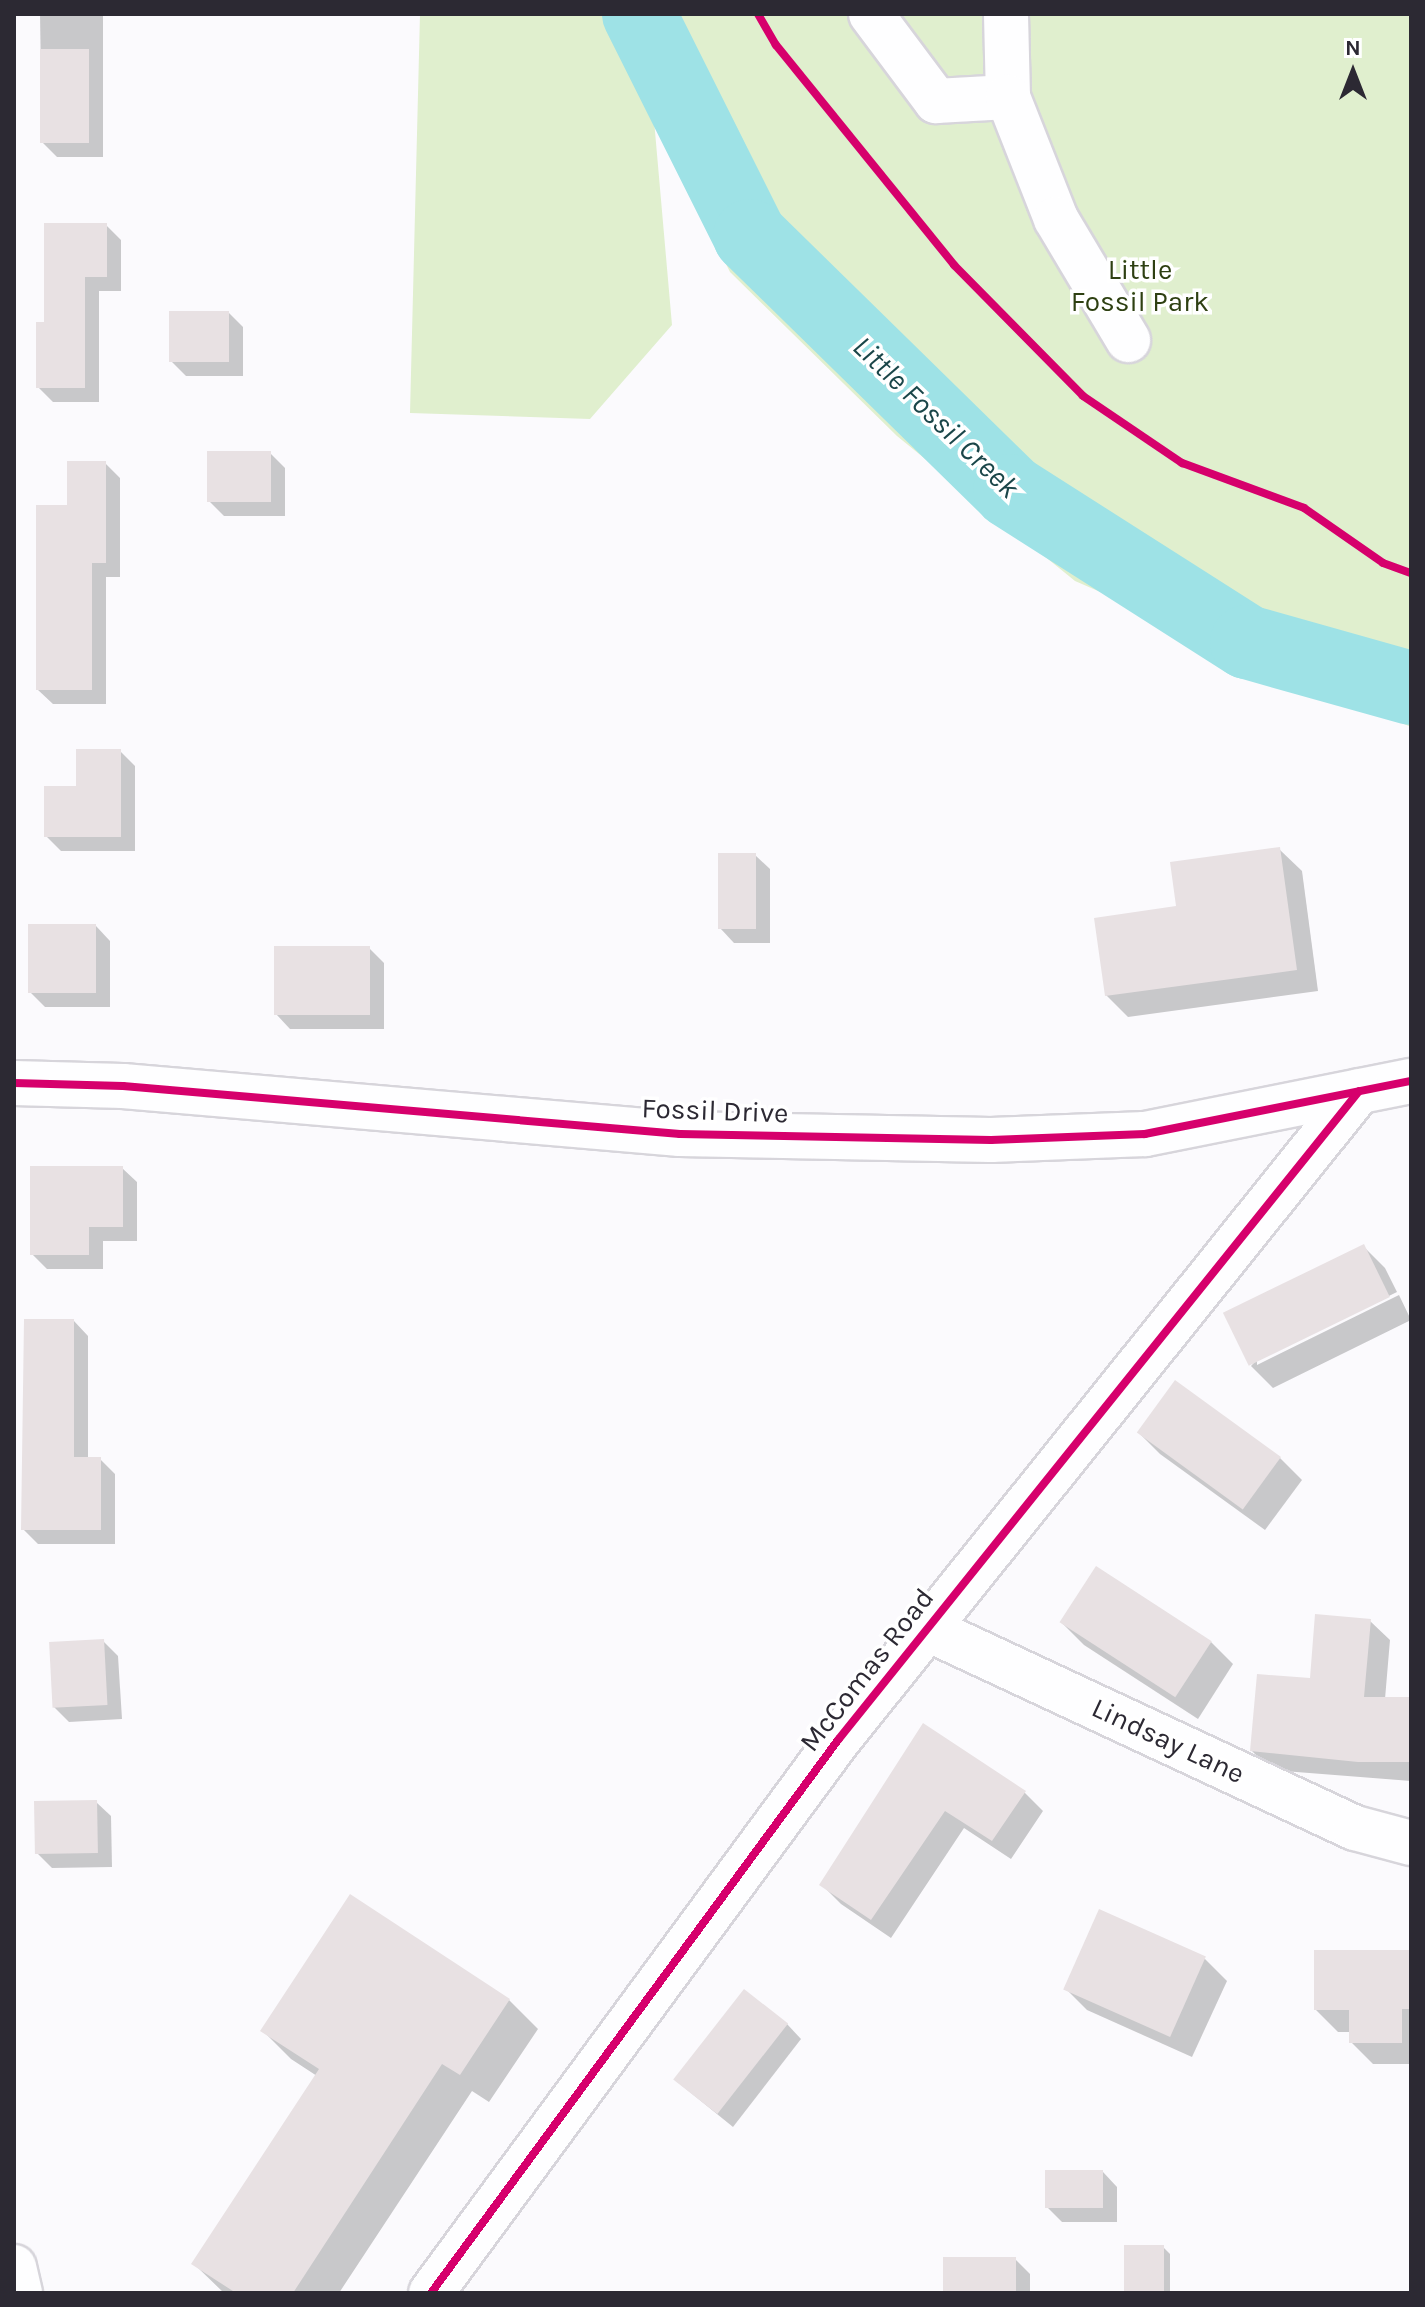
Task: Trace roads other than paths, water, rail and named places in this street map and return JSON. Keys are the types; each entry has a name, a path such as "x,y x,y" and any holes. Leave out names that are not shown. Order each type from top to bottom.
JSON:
{"street":[{"path":"871,14 936,101 1008,97"},
{"path":"1006,14 1008,97 1056,219 1128,340"},
{"name":"Fossil Drive","path":"14,1083 123,1086 680,1134 991,1140 1145,1134 1411,1081"},
{"name":"McComas Road","path":"431,2293 828,1753 1359,1091"},
{"name":"Lindsay Lane","path":"928,1629 1355,1828 1411,1843"},
{"path":"14,2267 20,2293"}],"waterway":[{"name":"Little Fossil Creek","path":"639,14 750,236 1010,491 1247,642 1411,688"}],"park label":[{"name":"Little Fossil Park","path":"1140,286"}]}
